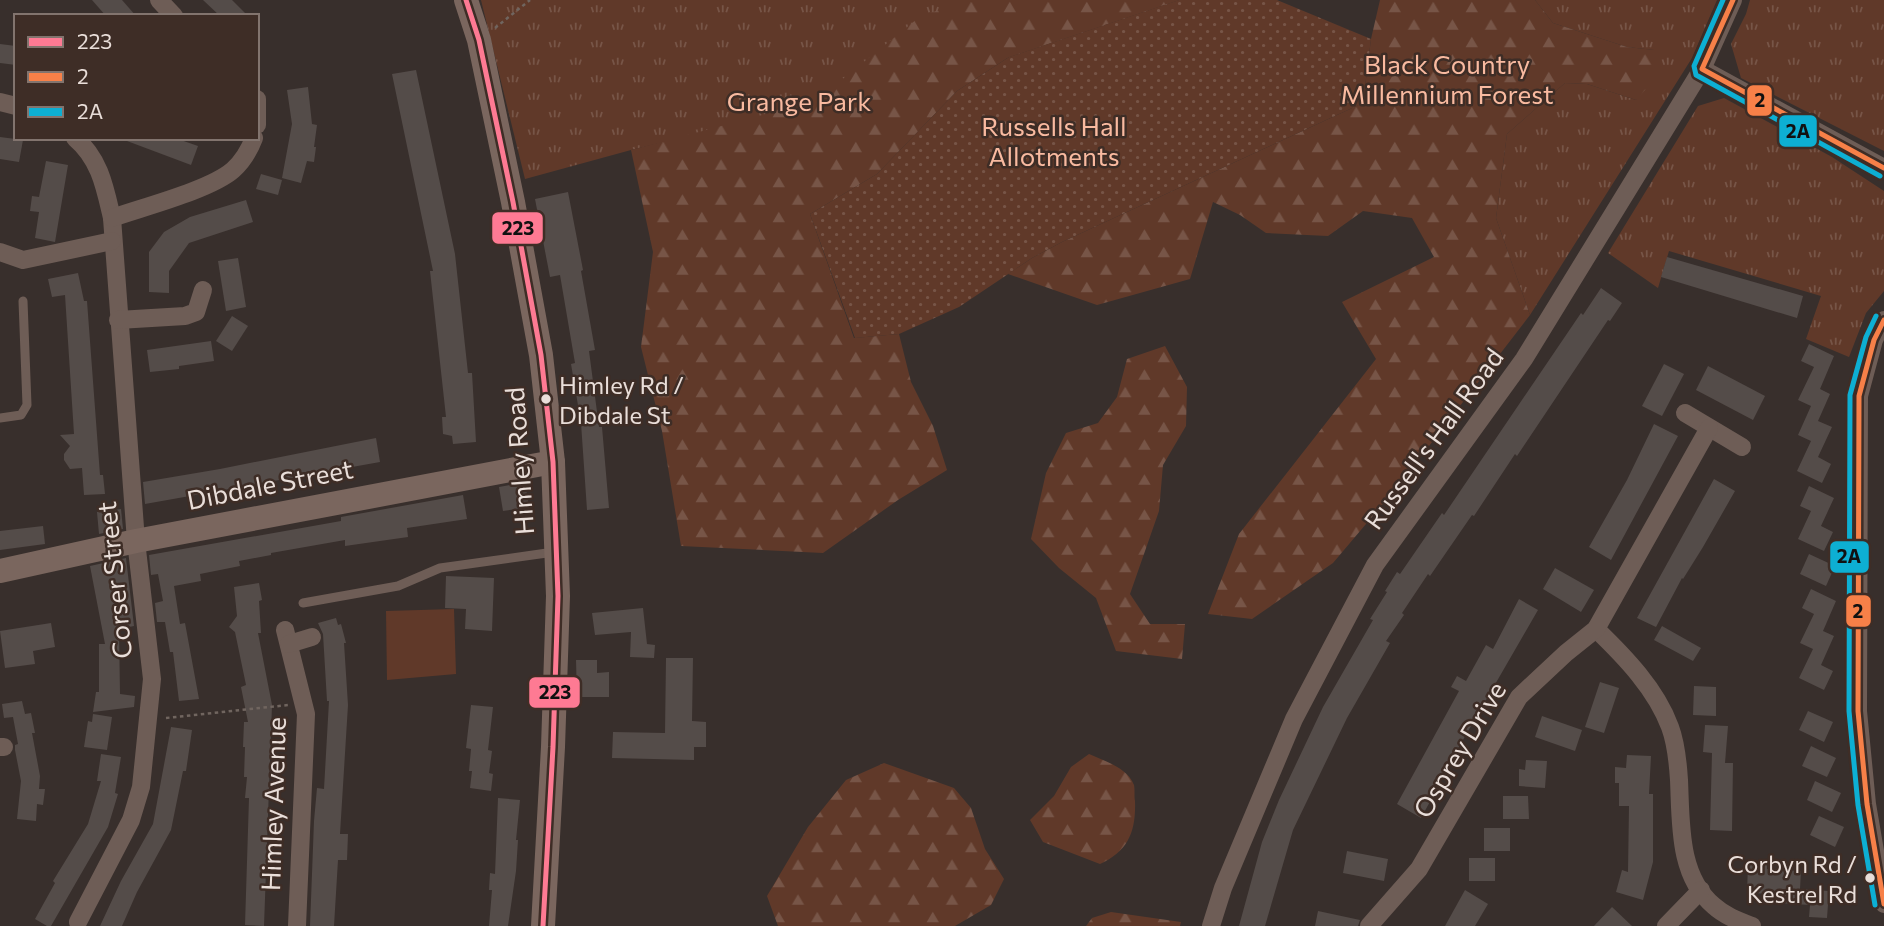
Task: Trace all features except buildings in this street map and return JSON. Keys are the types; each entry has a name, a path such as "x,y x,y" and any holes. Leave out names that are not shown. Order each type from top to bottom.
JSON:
{"main road":[{"name":"Himley Road","path":"466,0 479,40 513,202 541,355 553,462 558,596 543,926"},
{"name":"Dibdale Street","path":"0,571 136,541 553,462"}],"street":[{"path":"159,0 172,14"},
{"name":"Russell's Hall Road","path":"1212,926 1223,888 1294,719 1375,565 1524,359 1702,69 1733,0"},
{"path":"1702,69 1884,168"},
{"name":"Corser Street","path":"77,140 95,161 103,178 112,219 136,541 152,680 137,803 131,820 78,922"},
{"path":"112,219 213,183 232,171 246,157 253,140"},
{"path":"0,252 23,260 113,241"},
{"path":"118,320 185,316 196,312 203,290"},
{"path":"1884,320 1871,349 1859,396 1858,711 1867,804 1884,904"},
{"path":"1685,413 1742,447"},
{"name":"Osprey Drive","path":"1369,926 1419,869 1519,697 1596,629 1709,428"},
{"path":"1596,629 1621,653 1650,689 1671,728 1678,765 1687,868 1713,906 1752,926"},
{"name":"Himley Avenue","path":"297,926 306,714 287,637 312,637"},
{"path":"1666,926 1701,890"}],"lane":[{"path":"0,418 21,415 27,405 23,301"},
{"path":"303,603 398,586 440,568 556,551"}],"path":[{"path":"479,40 530,0"},
{"path":"148,720 303,703"}],"green space":[{"name":"Grange Park","path":"481,0 1179,0 1009,57 631,150 525,179"},
{"path":"977,0 1179,0 1009,57 957,91 877,174 810,214 854,338 899,334 911,382 933,426 947,470 898,500 823,553 681,546 662,431 641,347 653,252 631,150 759,116 824,94 922,15"},
{"name":"Russells Hall Allotments","path":"1179,0 1277,0 1371,39 1363,103 1062,242 1032,258 959,307 899,334 855,338 810,214 877,174 957,91 1009,57"},
{"name":"Black Country Millennium Forest","path":"1380,0 1535,0 1553,23 1627,47 1655,50 1657,77 1636,100 1587,84 1565,83 1507,134 1496,218 1530,315 1399,485 1333,563 1252,619 1208,614 1239,534 1376,359 1342,302 1434,257 1412,218 1363,211 1328,236 1266,233 1240,215 1213,202 1190,279 1097,305 1008,274 1062,242 1363,103 1371,39"},
{"path":"1535,0 1717,0 1692,58 1530,315 1496,218 1507,134 1565,83 1587,84 1636,100 1654,50 1627,47 1553,23"},
{"path":"1750,0 1884,0 1884,151 1741,78 1731,44"},
{"path":"1724,98 1832,157 1884,191 1884,291 1866,313 1849,357 1806,339 1821,296 1669,251 1658,288 1608,253 1698,106"},
{"path":"1165,346 1187,387 1186,426 1163,465 1159,511 1130,594 1150,624 1185,624 1182,659 1116,651 1096,598 1059,568 1031,539 1046,473 1066,433 1098,423 1117,397 1127,359"},
{"path":"454,609 456,674 387,680 386,611"},
{"path":"1089,754 1121,769 1131,779 1134,787 1135,812 1132,831 1124,847 1100,864 1043,842 1030,820 1054,796 1071,767"},
{"path":"884,763 954,788 971,808 985,849 1004,879 991,905 955,926 778,926 767,896 808,827 846,780"},
{"path":"1111,912 1181,922 1180,926 1086,926 1092,918"}],"transit line":[{"name":"223","path":"466,0 479,40 513,202 541,355 553,462 558,596 543,926"},
{"name":"2A","path":"1723,0 1694,66 1696,75 1880,176"},
{"name":"2","path":"1733,0 1702,69 1884,168"},
{"name":"2A","path":"1875,905 1858,805 1849,711 1850,395 1866,337 1876,316"},
{"name":"2","path":"1884,320 1874,340 1859,396 1858,711 1867,804 1884,904"}],"place":[{"name":"Himley Rd / Dibdale St","path":"546,399"},
{"name":"Corbyn Rd / Kestrel Rd","path":"1870,878"}]}
